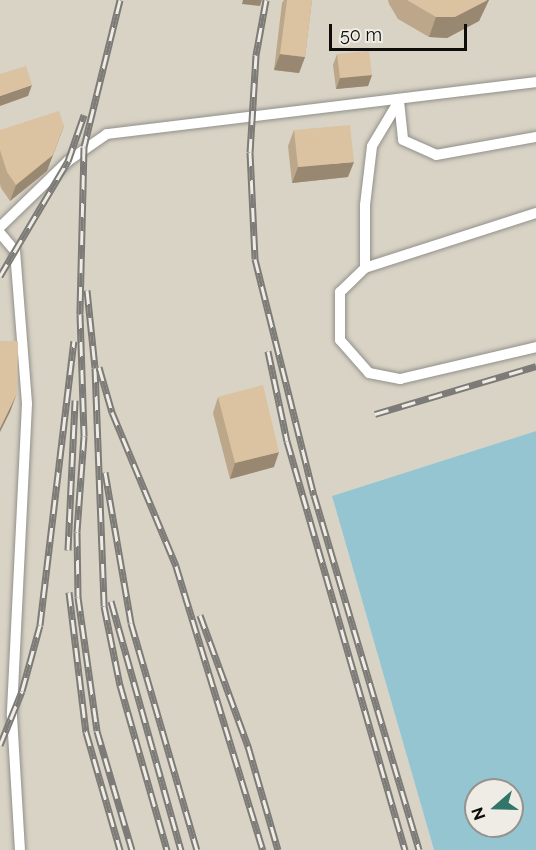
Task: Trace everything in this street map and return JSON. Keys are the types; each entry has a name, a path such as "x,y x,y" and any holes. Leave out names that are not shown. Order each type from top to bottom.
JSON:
{"lane":[{"path":"0,226 68,161 107,134 399,101 536,82"},
{"path":"399,101 404,140 436,155 536,137"},
{"path":"365,268 365,205 372,146 399,101"},
{"path":"536,213 365,268 340,292 340,340 369,373 400,379 536,347"},
{"path":"0,233 15,251 27,404 12,716 20,850"},
{"path":"0,723 12,716"}],"shaded area":[{"path":"0,0 536,0 536,431 332,496 434,850 0,850"}],"water":[{"path":"536,431 536,850 434,850 332,496"}],"building":[{"path":"287,0 312,0 305,57 280,54"},
{"path":"407,0 487,0 455,17 436,17"},
{"path":"369,51 372,75 340,78 337,54"},
{"path":"26,66 32,85 0,96 0,74"},
{"path":"59,111 64,126 53,155 16,185 7,172 0,150 0,130"},
{"path":"350,125 354,162 298,167 294,130"},
{"path":"0,341 18,341 17,393 0,428"},
{"path":"263,385 279,452 235,463 218,397"}],"railway":[{"path":"120,0 84,147 80,314 84,436 77,532 78,597 97,731 132,850"},
{"path":"266,0 256,55 250,152 255,259 314,495 419,850"},
{"path":"0,276 68,161 84,115"},
{"path":"87,290 95,368 104,606 120,685 167,850"},
{"path":"0,745 22,691 40,625 74,341"},
{"path":"268,351 287,441 405,850"},
{"path":"375,414 536,366"},
{"path":"99,367 112,412 176,566 263,850"},
{"path":"68,550 75,400"},
{"path":"105,472 131,623 197,850"},
{"path":"69,592 86,732 120,850"},
{"path":"111,601 181,850"},
{"path":"200,615 248,746 278,850"}]}
